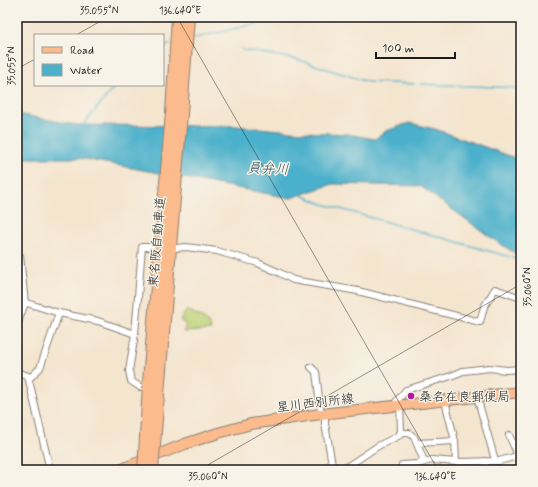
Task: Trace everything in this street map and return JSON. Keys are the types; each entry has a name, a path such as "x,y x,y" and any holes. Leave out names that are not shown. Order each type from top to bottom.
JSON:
{"highway":[{"name":"東名阪自動車道","path":"152,470 155,368 169,203 181,114 183,19"},
{"name":"東名阪自動車道","path":"138,468 155,368"}],"main road":[{"name":"星川西別所線","path":"119,470 138,468 185,444 251,424 323,414 521,392"}],"street":[{"path":"140,387 131,381 129,371 135,334 142,247 152,247"},
{"path":"176,248 186,247 217,251 258,263 293,280 358,291 480,322 484,308 495,289 521,298"},
{"path":"17,325 25,303 20,256"},
{"path":"17,300 59,313 98,321 135,334"},
{"path":"17,372 31,377 40,368 59,313"},
{"path":"311,367 316,372 333,470"},
{"path":"342,470 378,446 400,435 401,430 398,406 396,402 406,390 463,371 489,368 507,370 521,369"},
{"path":"28,376 50,470"},
{"path":"477,397 495,460"},
{"path":"445,401 455,441 456,462"},
{"path":"400,433 409,433 414,437 424,461"},
{"path":"402,470 402,465 417,464 424,461 444,460 456,462 503,460 519,456 509,435"},
{"path":"417,444 455,441"},
{"path":"484,461 486,470"}],"green space":[{"path":"187,310 205,320 210,326 211,330 183,332 186,325 180,320"}],"water":[{"name":"員弁川","path":"17,114 76,125 236,126 347,134 375,139 386,131 409,123 435,129 521,160 521,257 493,239 420,186 333,184 290,198 79,158 17,158"}],"waterway":[{"path":"191,39 284,17"},
{"path":"164,47 171,44"},
{"path":"240,48 243,50 296,59 368,82 414,84"},
{"path":"421,84 521,88"},
{"path":"83,125 115,86"},
{"path":"299,194 323,204 521,260"}],"place":[{"name":"桑名在良郵便局","path":"411,396"}]}
